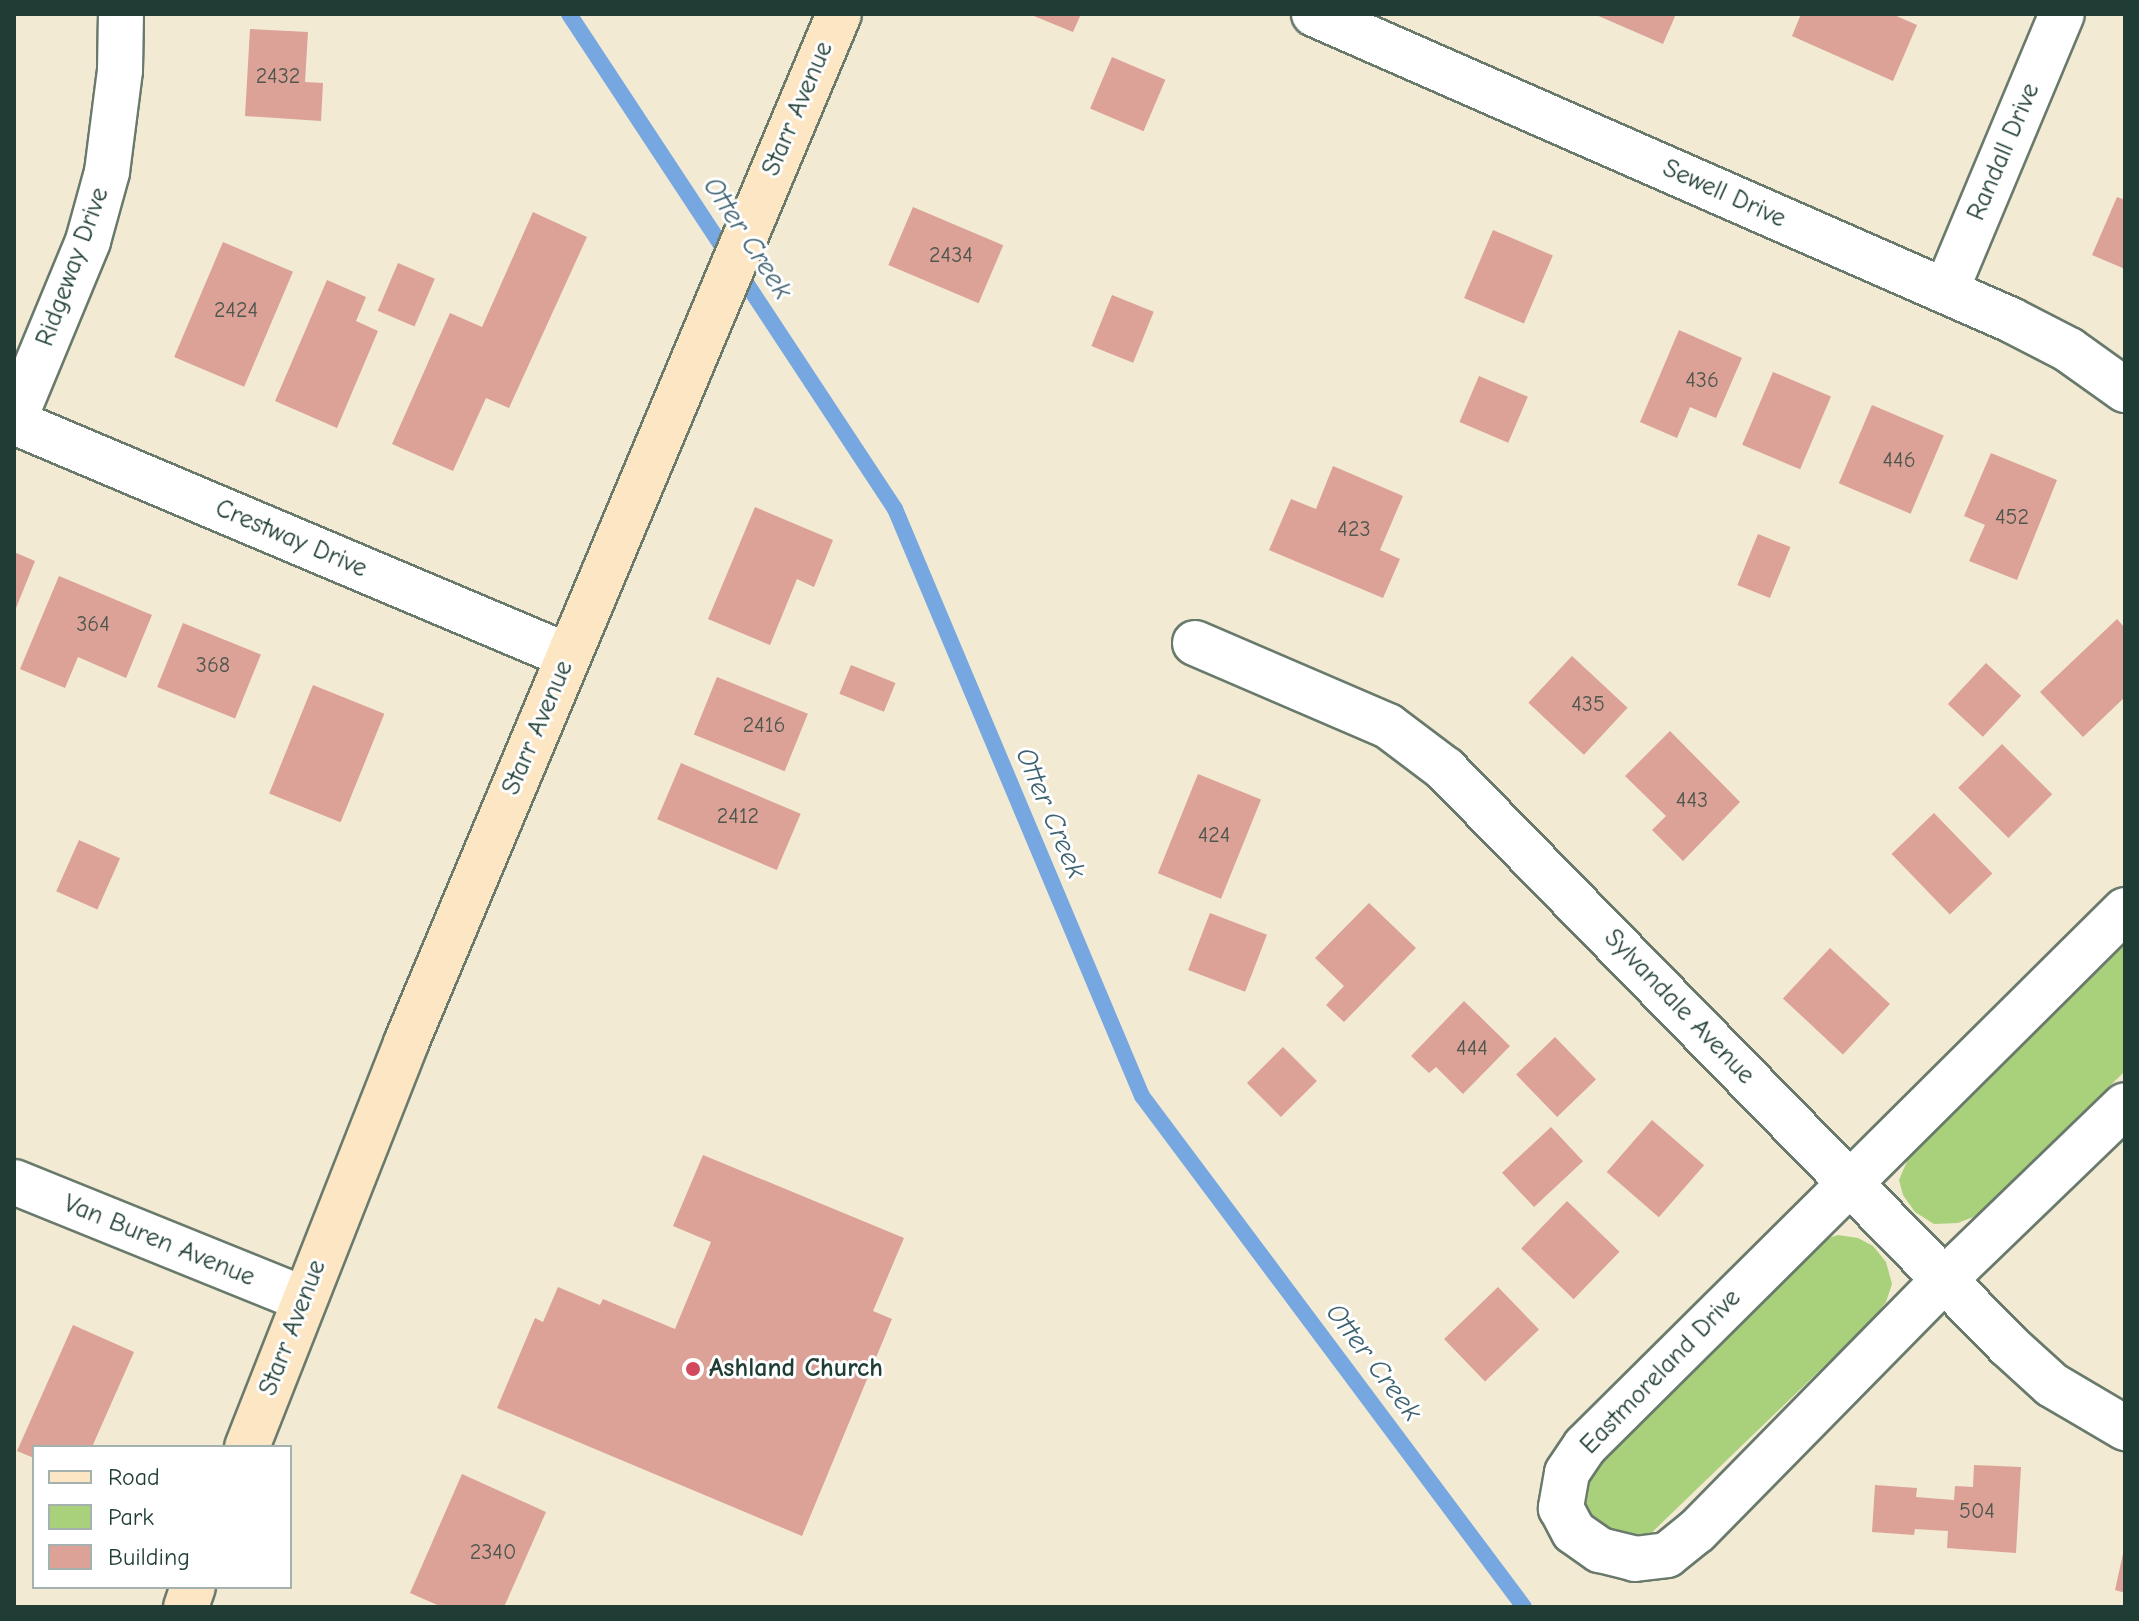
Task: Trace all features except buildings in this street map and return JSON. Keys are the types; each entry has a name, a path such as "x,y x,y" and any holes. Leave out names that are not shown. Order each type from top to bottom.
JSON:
{"main road":[{"name":"Starr Avenue","path":"248,1445 411,1031 839,14"}],"street":[{"name":"Ridgeway Drive","path":"14,421 88,241 107,172 120,70 121,14"},
{"name":"Sewell Drive","path":"1314,14 2040,334 2099,369 2125,390"},
{"name":"Randall Drive","path":"1946,291 2062,14"},
{"name":"Crestway Drive","path":"14,421 568,656"},
{"name":"Sylvandale Avenue","path":"1195,643 1358,712 1417,745 1445,769 1849,1183 2052,1385 2125,1428"},
{"name":"Eastmoreland Drive","path":"2125,910 1585,1446 1567,1473 1561,1508 1574,1532 1600,1550 1635,1559 1667,1555 1697,1531 1945,1279 2125,1105"},
{"name":"Van Buren Avenue","path":"14,1182 304,1299"}],"green space":[{"path":"2125,942 2125,1071 1978,1215 1958,1223 1934,1224 1915,1212 1903,1195 1899,1180 1911,1152"},
{"path":"1838,1235 1858,1238 1873,1246 1886,1262 1892,1284 1886,1302 1871,1321 1644,1540 1630,1546 1581,1516 1583,1479 1822,1240"}],"waterway":[{"name":"Otter Creek","path":"569,14 895,509 1142,1096 1524,1607"}],"place":[{"name":"Ashland Church","path":"693,1369"}]}
